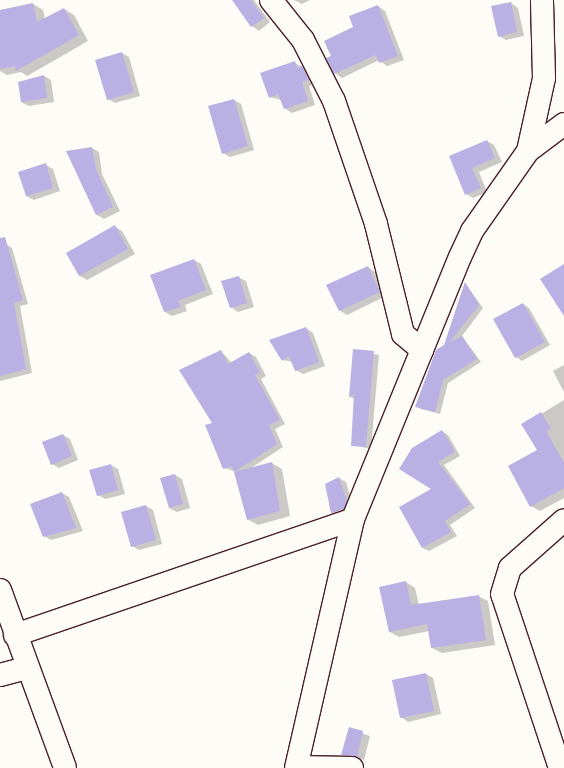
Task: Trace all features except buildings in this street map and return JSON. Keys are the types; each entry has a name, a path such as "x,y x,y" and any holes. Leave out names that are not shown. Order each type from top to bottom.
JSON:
{"street":[{"path":"271,0 303,40 334,101 376,224 403,334 422,350"},
{"path":"528,151 544,78 542,0"},
{"path":"352,768 297,767 353,519 472,231 528,151 564,124"},
{"path":"15,635 353,519"},
{"path":"560,768 502,594 510,568 564,520"},
{"path":"0,590 26,668 65,768"},
{"path":"0,675 26,668"}]}
